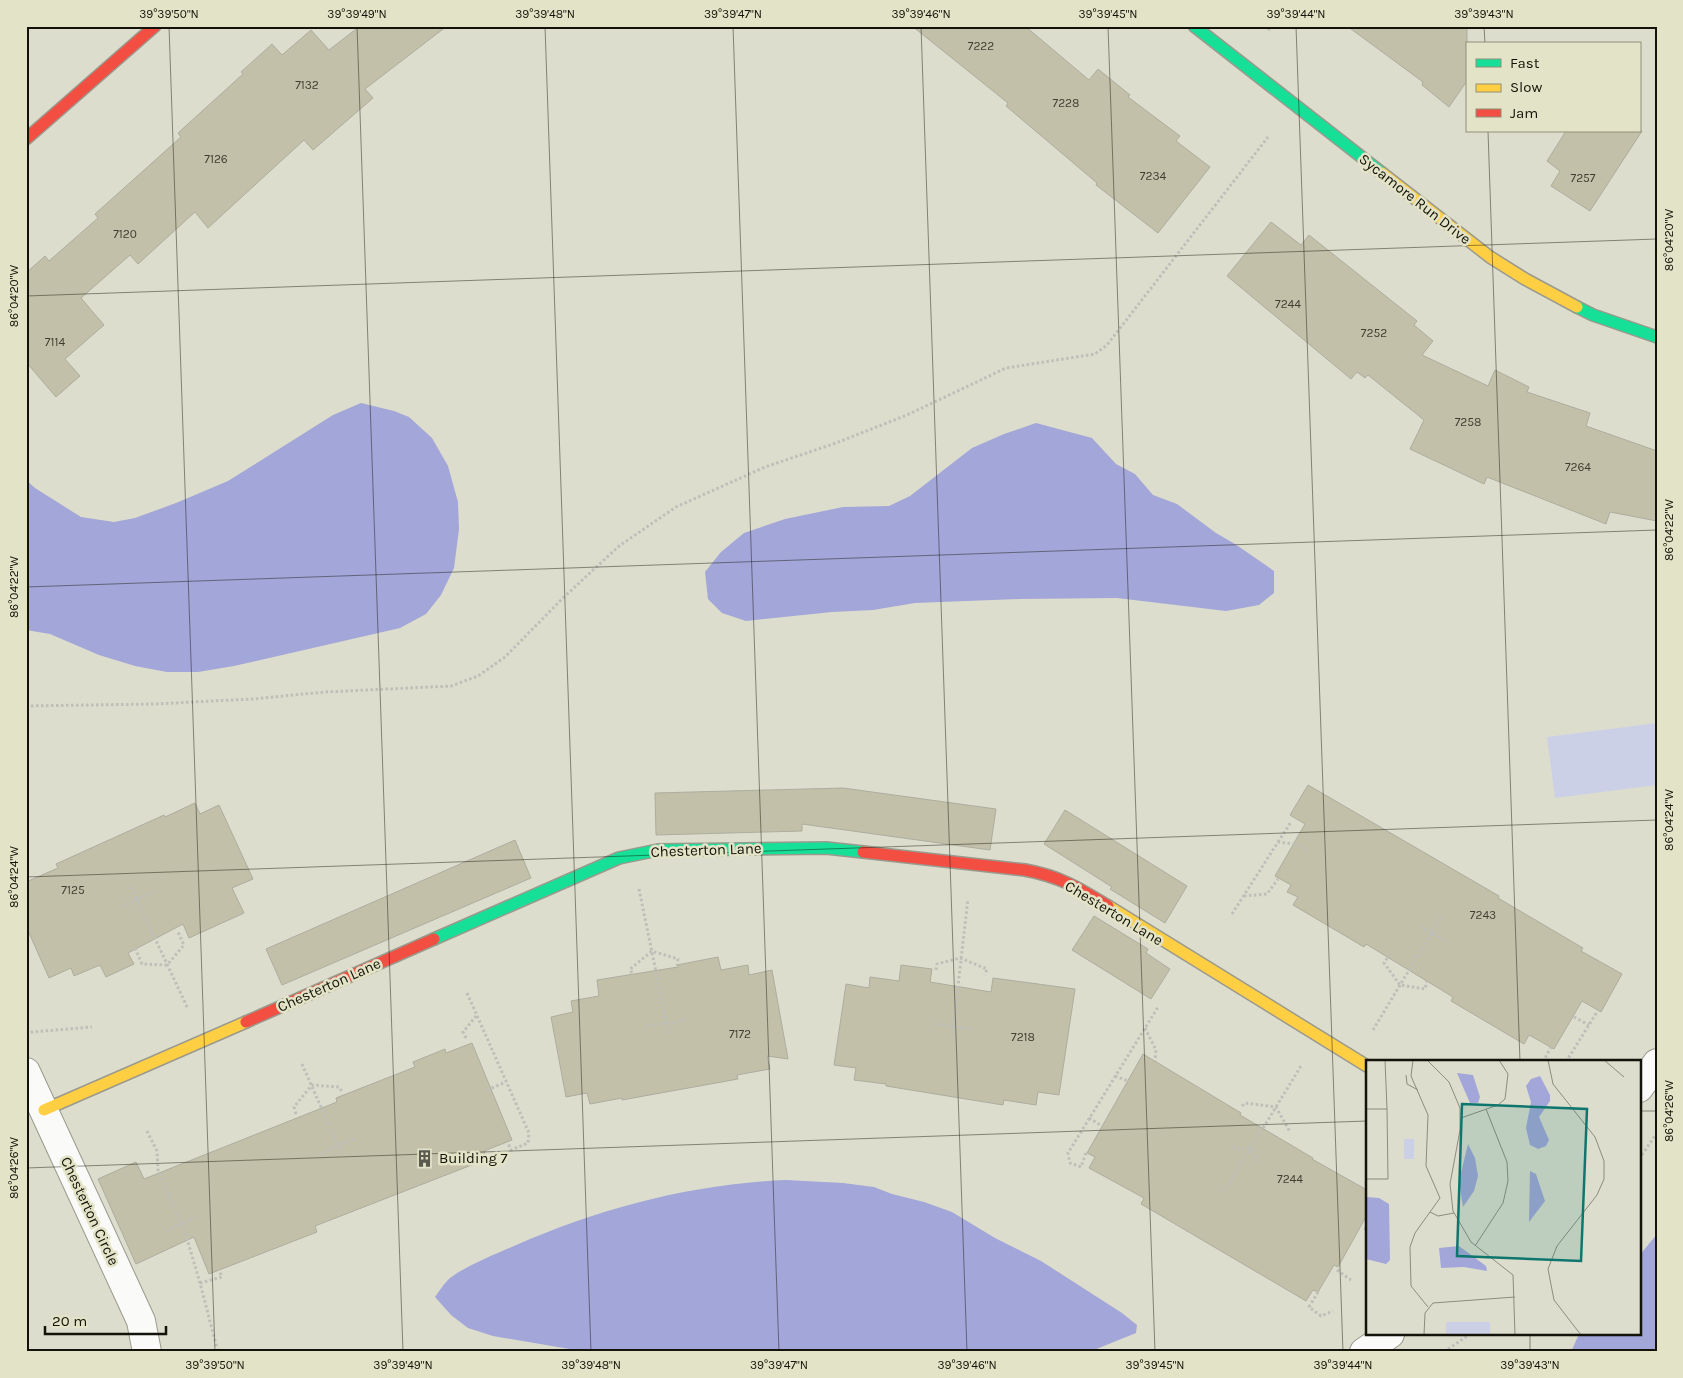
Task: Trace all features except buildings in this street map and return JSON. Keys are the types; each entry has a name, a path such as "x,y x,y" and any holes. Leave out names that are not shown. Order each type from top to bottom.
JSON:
{"street":[{"path":"26,139 155,26"},
{"name":"Sycamore Run Drive","path":"1194,26 1490,257 1525,279 1584,311 1621,326 1657,337"},
{"name":"Chesterton Lane","path":"44,1110 620,858 658,850 826,848 1025,870 1046,874 1074,885 1318,1038 1366,1065"},
{"path":"1640,1087 1657,1063"},
{"name":"Chesterton Circle","path":"26,1072 141,1322 147,1352"},
{"path":"1364,1352 1387,1336"}],"path":[{"path":"1268,30 1271,26"},
{"path":"26,706 154,704 252,699 325,692 451,686 478,676 505,658 563,598 619,546 676,507 765,466 836,443 907,415 1006,368 1095,354 1107,345 1268,138"},
{"path":"1232,914 1291,822"},
{"path":"1278,842 1301,845 1307,850"},
{"path":"632,854 669,1035"},
{"path":"952,1038 972,864"},
{"path":"1244,896 1267,894 1278,879"},
{"path":"131,888 202,1040"},
{"path":"122,907 155,891"},
{"path":"1356,1060 1441,917"},
{"path":"1420,926 1448,942"},
{"path":"167,965 184,945 178,932"},
{"path":"135,948 142,964 167,965"},
{"path":"652,951 678,959 677,965"},
{"path":"632,974 630,969 652,951"},
{"path":"1390,954 1384,963 1400,985 1425,989 1427,981"},
{"path":"936,970 937,964 960,958 986,970 985,975"},
{"path":"467,993 529,1133 528,1143 511,1150 508,1143"},
{"path":"1086,1152 1081,1167 1070,1162 1068,1153 1158,1007"},
{"path":"1567,1060 1597,1012"},
{"path":"466,1038 463,1032 477,1016"},
{"path":"1574,1017 1589,1025"},
{"path":"647,1026 687,1020"},
{"path":"935,1024 972,1029"},
{"path":"26,1034 92,1027"},
{"path":"1145,1028 1156,1050 1155,1061"},
{"path":"1224,1192 1318,1038"},
{"path":"1544,1060 1550,1047"},
{"path":"302,1064 342,1154"},
{"path":"1115,1076 1128,1080"},
{"path":"487,1090 506,1082"},
{"path":"312,1085 339,1087 342,1092"},
{"path":"296,1114 294,1107 312,1085"},
{"path":"1242,1106 1245,1103 1276,1107"},
{"path":"1276,1107 1290,1132"},
{"path":"1089,1118 1102,1126"},
{"path":"147,1131 157,1151 158,1170 181,1223 200,1283 218,1352"},
{"path":"1640,1158 1657,1133"},
{"path":"320,1154 355,1138"},
{"path":"1233,1146 1237,1149 1250,1148"},
{"path":"1250,1148 1256,1160 1260,1163"},
{"path":"166,1230 197,1217"},
{"path":"200,1283 222,1277 219,1270"},
{"path":"1337,1270 1351,1280"},
{"path":"1318,1292 1309,1307 1321,1316 1333,1311"},
{"path":"1444,1352 1467,1336"}],"shaded area":[{"path":"1657,723 1657,785 1555,798 1547,737"}],"water":[{"path":"361,403 394,411 409,417 432,438 448,466 458,502 459,529 454,568 441,595 426,614 400,628 234,666 198,672 167,672 135,666 99,655 50,634 26,630 26,480 35,488 81,517 114,522 135,518 228,481 333,415"},
{"path":"1036,423 1092,438 1116,464 1135,474 1153,495 1177,504 1216,533 1274,571 1274,593 1259,605 1226,611 1117,598 1020,599 915,603 873,610 832,612 746,621 722,613 708,599 705,572 721,552 744,533 785,519 843,507 889,506 910,496 972,448"},
{"path":"786,1180 843,1183 874,1187 952,1212 995,1238 1041,1261 1122,1313 1137,1325 1136,1333 1089,1352 587,1352 493,1336 468,1328 451,1315 435,1297 452,1276 469,1266 547,1232 613,1209 647,1200 716,1187"},
{"path":"1657,1234 1657,1352 1571,1352 1578,1336 1640,1336 1640,1255"}],"traffic: fast":[{"path":"1194,26 1382,173"},
{"path":"1577,307 1593,315 1657,337"},
{"path":"434,939 619,858 658,850 826,848 863,852"}],"traffic: slow":[{"path":"1382,173 1490,257 1525,279 1577,307"},
{"path":"1108,906 1366,1065"},
{"path":"44,1110 246,1022"}],"traffic: jam":[{"path":"26,139 155,26"},
{"path":"863,852 1025,870 1068,884 1108,906"},
{"path":"246,1022 434,939"}],"place":[{"name":"Building 7","path":"425,1158"}]}
